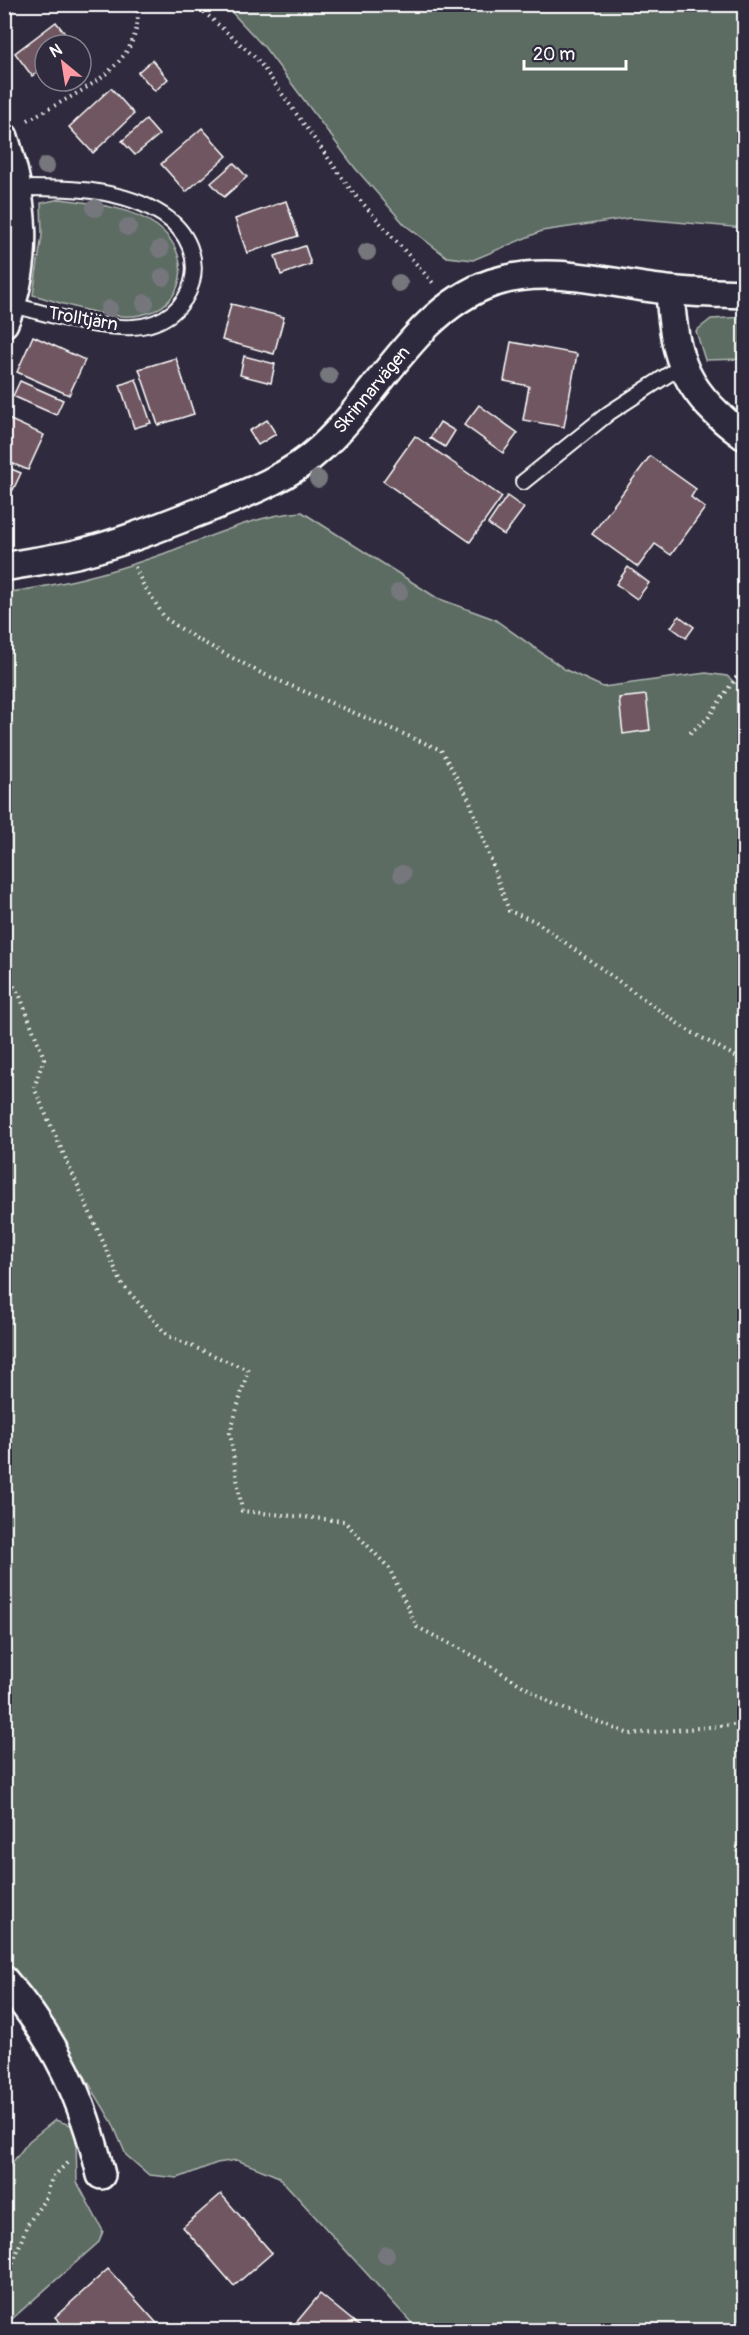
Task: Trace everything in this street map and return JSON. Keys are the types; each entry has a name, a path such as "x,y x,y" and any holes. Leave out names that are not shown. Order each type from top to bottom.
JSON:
{"street":[{"name":"Trolltjärn","path":"8,314 22,245 22,216 17,188 14,130"},
{"name":"Skrinnarvägen","path":"4,567 81,552 124,540 242,495 282,476 319,451 350,421 421,331 465,293 494,282 521,277 563,275 670,291 744,294"},
{"path":"670,291 672,327 683,365 699,396 744,436"},
{"path":"4,1980 34,2014 58,2054 80,2103 94,2144 101,2175"}],"lane":[{"name":"Trolltjärn","path":"8,314 112,327 135,327 158,322 175,312 186,300 193,281 193,262 180,231 164,216 144,205 111,194 75,188 17,188"},
{"path":"523,482 609,412 683,365"}],"path":[{"path":"14,130 104,75 124,58 135,36 137,4"},
{"path":"195,4 257,59 351,190 435,284"},
{"path":"124,540 142,584 165,618 172,623 261,673 441,750 469,799 509,911 535,921 684,1028 744,1061"},
{"path":"690,733 708,718 744,666"},
{"path":"4,971 20,996 44,1058 34,1088 122,1284 168,1336 248,1370 230,1433 242,1511 344,1521 389,1568 417,1627 478,1658 552,1704 628,1734 744,1724"},
{"path":"4,2271 13,2263 27,2225 45,2199 52,2178 59,2168 94,2144"}],"green space":[{"path":"225,5 744,5 744,228 630,218 542,231 473,260 447,257 405,225 355,168 265,48"},
{"path":"60,199 97,204 135,214 157,226 169,237 180,264 180,278 168,302 156,310 140,315 115,316 33,295 42,235 41,203"},
{"path":"744,317 744,359 705,360 696,331 711,319"},
{"path":"302,512 437,598 494,619 566,670 603,687 706,673 727,676 744,690 744,2330 418,2330 279,2177 237,2160 217,2163 178,2178 149,2175 126,2155 112,2122 48,2015 5,1963 4,593 43,587 101,573 157,556 247,523"},
{"path":"55,2120 71,2125 76,2138 77,2182 103,2231 99,2242 5,2325 5,2172 29,2141"}],"building":[{"path":"4,4 19,4 11,12"},
{"path":"56,22 65,33 41,33"},
{"path":"33,39 33,75 32,76 15,53"},
{"path":"152,60 168,79 155,91 138,72"},
{"path":"111,88 134,114 93,153 69,127"},
{"path":"146,120 159,135 135,155 122,141"},
{"path":"202,128 227,156 186,192 161,164"},
{"path":"234,163 247,177 224,197 211,183"},
{"path":"286,201 298,236 247,253 235,219"},
{"path":"305,246 311,264 281,275 275,256"},
{"path":"231,304 284,317 274,354 222,340"},
{"path":"33,336 85,360 69,395 17,372"},
{"path":"511,342 577,354 564,427 523,420 529,386 504,381"},
{"path":"244,356 275,364 271,383 240,375"},
{"path":"176,358 194,414 158,425 139,369"},
{"path":"136,379 151,423 134,428 120,385"},
{"path":"20,381 63,400 56,415 13,396"},
{"path":"479,405 518,433 503,453 464,425"},
{"path":"4,417 44,435 28,470 4,460"},
{"path":"267,420 276,434 258,445 249,431"},
{"path":"440,422 455,431 445,447 430,438"},
{"path":"415,436 502,497 470,542 383,481"},
{"path":"650,456 696,489 691,497 705,508 671,555 655,544 638,567 592,534"},
{"path":"4,466 21,473 13,490 4,486"},
{"path":"507,496 524,508 504,535 488,524"},
{"path":"628,567 649,583 637,599 616,584"},
{"path":"679,616 694,627 686,638 671,627"},
{"path":"646,695 650,730 623,734 619,698"},
{"path":"4,2055 13,2066 4,2073"},
{"path":"221,2194 272,2253 234,2286 183,2227"},
{"path":"108,2269 163,2330 67,2330 55,2317"},
{"path":"320,2294 364,2330 290,2330"}]}
